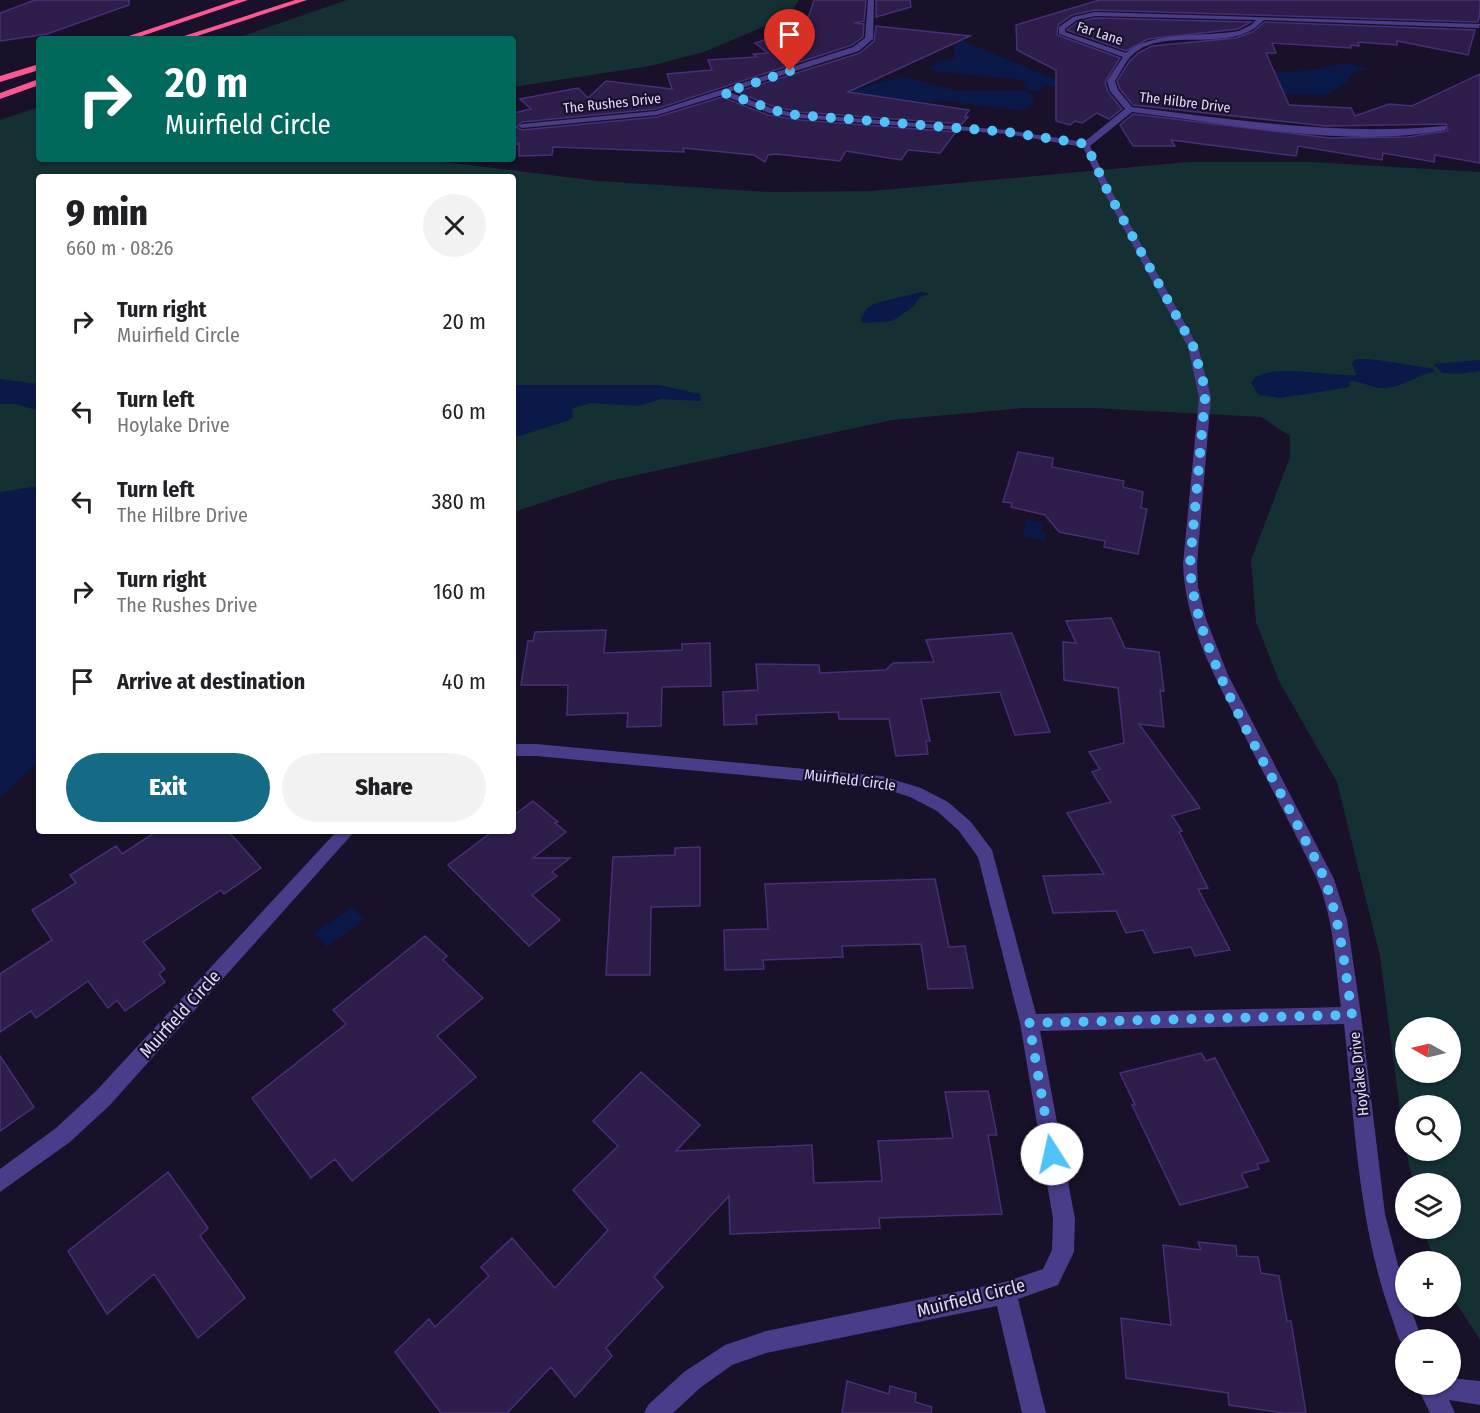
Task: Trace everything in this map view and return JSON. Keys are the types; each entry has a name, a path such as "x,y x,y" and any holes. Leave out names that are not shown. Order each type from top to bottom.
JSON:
{"highway":[{"path":"131,36 232,0"},
{"path":"132,36 244,0"},
{"path":"175,36 282,0"},
{"path":"189,36 303,0"},
{"path":"0,79 36,68"},
{"path":"0,96 36,84"}],"street":[{"name":"The Rushes Drive","path":"522,126 657,113 724,93 864,44 870,34 871,0"},
{"name":"Far Lane","path":"1126,56 1068,37 1061,33 1061,28 1075,18 1095,14 1479,26"},
{"name":"Far Lane","path":"1130,109 1112,84 1126,56 1139,47 1158,42 1239,33 1257,26 1262,18"},
{"path":"724,93 786,114 1018,133 1086,144"},
{"name":"The Hilbre Drive","path":"1086,144 1130,109 1346,133 1389,133 1443,128"},
{"name":"Hoylake Drive","path":"1086,144 1108,192 1193,346 1199,366 1205,398 1190,564 1191,587 1199,619 1221,675 1325,879 1338,920 1352,1015 1375,1214 1391,1286 1407,1329"},
{"name":"Muirfield Circle","path":"516,750 882,782 929,796 951,811 986,855 1029,1023 1064,1220 1063,1252 1050,1277 1005,1293 766,1342 725,1356 692,1380 656,1413"},
{"name":"Muirfield Circle","path":"0,1182 63,1135 103,1098 344,834"},
{"path":"1029,1023 1352,1015"},
{"path":"1005,1293 1034,1413"},
{"path":"1461,1390 1480,1393"},
{"path":"1433,1395 1443,1413"}],"green space":[{"path":"347,0 799,0 789,16 704,52 650,66 516,87 516,36 243,36"},
{"path":"36,108 36,162 444,162 599,181 768,192 872,191 1188,162 1311,162 1480,172 1480,1340 1461,1311 1461,1251 1431,1251 1427,1239 1461,1239 1461,1173 1411,1173 1408,1161 1461,1161 1461,1095 1398,1095 1396,1083 1461,1083 1461,1017 1395,1017 1395,1072 1380,956 1337,782 1279,681 1256,622 1251,560 1290,457 1290,436 1261,417 1093,408 1023,408 892,420 609,481 516,511 516,174 36,174 36,648 0,656 0,120"}],"water":[{"path":"954,40 963,41 1064,83 1062,86 1045,86 1038,92 1025,89 1028,84 1022,80 934,71 929,68 939,61 955,58"},
{"path":"1350,64 1368,69 1352,73 1348,82 1326,95 1249,93 1259,74 1311,70"},
{"path":"902,76 957,91 1025,91 1033,95 1033,103 1029,108 1019,110 944,101 899,102 843,93"},
{"path":"921,292 930,294 920,297 913,307 892,321 862,323 861,318 867,308 876,303"},
{"path":"1356,359 1432,368 1435,372 1393,387 1381,388 1349,381 1350,386 1345,388 1280,398 1259,395 1251,383 1257,376 1269,372 1356,375 1352,363"},
{"path":"1480,360 1480,371 1459,374 1442,373 1433,364"},
{"path":"0,379 36,384 36,410 16,404 0,404"},
{"path":"516,385 659,385 700,394 701,401 660,399 639,406 590,403 572,409 573,417 516,437"},
{"path":"36,486 36,764 0,797 0,492"},
{"path":"1027,519 1044,523 1041,532 1047,534 1045,541 1022,536"},
{"path":"352,907 364,920 327,947 314,933"}],"building":[{"path":"35,0 129,0 129,5 47,34 0,41 0,13"},
{"path":"814,0 866,0 864,21 854,23 864,24 863,37 852,45 656,109 522,122 516,127 516,112 531,109 520,99 578,88 588,98 606,81 672,89 667,74 712,70 708,60 757,57 753,54 768,53 755,43 805,27"},
{"path":"876,0 910,0 911,7 876,17"},
{"path":"1099,0 1480,0 1480,13 1478,22 1095,10 1072,15 1058,25 1057,35 1120,58 1105,82 1108,92 1122,109 1109,119 1097,113 1082,123 1075,121 1070,125 1056,121 1056,70 1017,50 1016,25"},
{"path":"1095,18 1251,22 1238,29 1148,39 1126,51 1067,30 1078,22"},
{"path":"1265,22 1475,30 1468,55 1397,41 1397,45 1358,42 1359,46 1351,45 1351,48 1272,43 1276,53 1266,53 1289,105 1351,108 1355,116 1389,104 1412,106 1480,74 1480,163 1435,155 1434,162 1383,153 1382,160 1298,146 1296,156 1171,140 1175,146 1133,146 1120,125 1133,114 1329,138 1408,137 1448,131 1446,124 1326,126 1133,105 1120,89 1117,81 1129,62 1138,53 1152,46 1236,38 1252,32"},
{"path":"876,26 970,36 848,92 969,110 965,117 968,117 962,124 800,112 775,107 736,92 860,53 874,41"},
{"path":"722,97 768,115 800,120 956,132 940,153 908,150 901,160 846,151 840,161 776,154 768,155 765,162 754,155 683,148 684,152 553,147 552,155 519,156 519,143 516,144 516,127 522,130 657,117"},
{"path":"1018,452 1053,458 1052,467 1124,481 1123,487 1143,492 1141,508 1147,509 1138,554 1104,547 1105,541 1059,532 1045,515 1011,507 1012,503 1003,502"},
{"path":"1111,618 1125,648 1159,652 1164,691 1160,690 1164,727 1139,724 1200,808 1172,816 1182,831 1179,832 1208,888 1198,889 1230,950 1195,956 1191,947 1154,953 1143,930 1126,933 1116,911 1053,913 1043,876 1104,874 1067,813 1111,802 1092,772 1100,769 1089,752 1124,743 1118,688 1064,680 1063,642 1076,643 1066,621"},
{"path":"606,630 604,653 682,650 682,644 710,643 711,686 662,687 661,726 627,727 628,713 567,715 568,685 521,685 528,641 533,641 535,632"},
{"path":"1012,633 1050,732 1015,735 1000,692 921,699 930,741 926,741 928,754 896,756 889,719 839,719 838,712 756,715 757,724 724,725 723,692 758,690 756,664 819,665 820,673 886,670 893,663 934,662 926,640"},
{"path":"533,801 558,822 555,823 566,832 533,858 570,858 552,872 557,876 532,895 560,920 529,946 448,865 489,834 516,834 516,814"},
{"path":"152,834 231,834 261,868 224,894 221,890 143,942 165,969 159,974 165,982 125,1011 117,1000 108,1008 88,981 36,1018 31,1011 0,1032 0,974 52,940 32,910 76,883 70,875 116,846 122,854"},
{"path":"700,847 700,906 651,907 650,975 606,975 613,857 675,855 675,848"},
{"path":"935,879 949,947 965,946 973,988 928,989 921,944 842,946 843,957 763,960 764,969 725,970 724,930 768,929 765,884"},
{"path":"425,936 447,956 443,960 483,998 437,1036 476,1077 352,1181 335,1159 311,1178 252,1098 346,1024 333,1010"},
{"path":"1201,1053 1206,1061 1215,1058 1269,1161 1257,1164 1259,1169 1243,1173 1242,1176 1248,1187 1180,1205 1132,1105 1135,1105 1120,1073"},
{"path":"0,1056 34,1107 0,1131"},
{"path":"641,1072 700,1125 676,1151 812,1145 814,1183 882,1181 878,1141 953,1138 945,1092 988,1091 997,1135 988,1135 1002,1214 879,1218 880,1228 730,1234 729,1196 654,1277 663,1287 606,1348 612,1356 575,1397 551,1367 507,1413 441,1413 395,1352 429,1319 435,1327 489,1276 481,1267 512,1238 555,1288 608,1230 573,1190 618,1146 593,1121"},
{"path":"168,1172 208,1228 200,1236 245,1298 198,1338 154,1274 107,1314 68,1251"},
{"path":"1198,1242 1236,1246 1237,1256 1258,1257 1261,1273 1279,1276 1287,1321 1291,1321 1306,1413 1284,1413 1229,1405 1228,1393 1126,1378 1121,1318 1171,1325 1163,1245 1201,1250"},
{"path":"847,1381 889,1394 890,1386 916,1393 915,1402 932,1407 931,1413 842,1413"}],"route":[{"path":"790,71 724,93 772,111 800,116 1007,132 1061,138 1086,144 1108,192 1193,346 1203,381 1205,398 1190,564 1191,587 1199,619 1221,675 1325,879 1338,920 1352,1015 1029,1023 1052,1154"}]}
